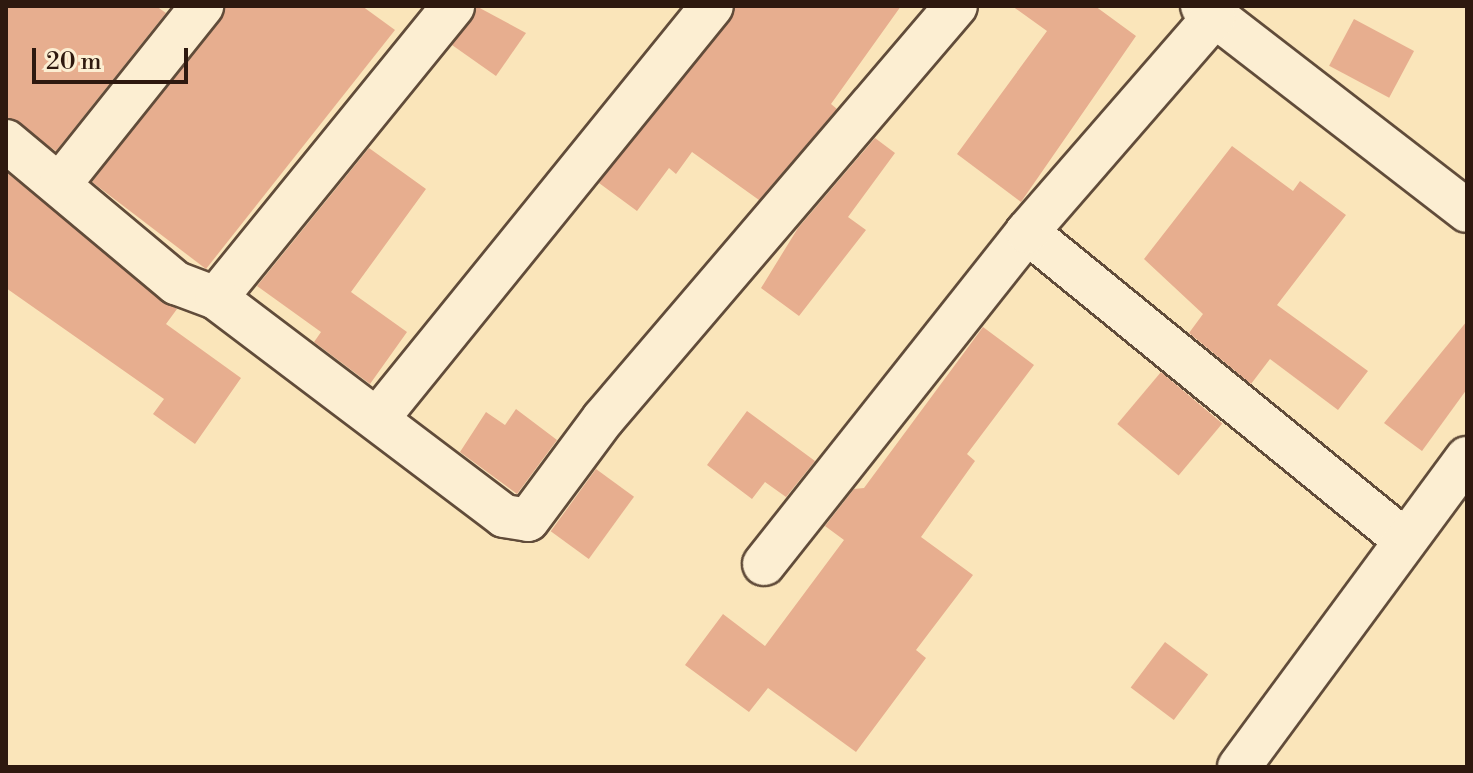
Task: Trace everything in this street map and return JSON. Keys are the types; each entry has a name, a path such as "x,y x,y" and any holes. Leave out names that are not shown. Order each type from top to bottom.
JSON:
{"street":[{"path":"60,184 202,6"},
{"path":"216,298 453,6"},
{"path":"378,418 712,6"},
{"path":"6,141 176,283 216,298 504,516 528,520 603,419 956,6"},
{"path":"764,564 1027,232 1208,11 1467,211"},
{"path":"1027,232 1404,540"},
{"path":"1239,767 1467,458"}],"building":[{"path":"6,6 156,6 166,13 56,151 6,118"},
{"path":"225,6 362,6 395,30 206,269 92,182"},
{"path":"476,6 526,33 496,76 452,45"},
{"path":"735,6 901,6 831,104 837,109 759,200 692,152 676,174 669,168 637,211 599,183"},
{"path":"1012,6 1095,6 1136,36 1021,202 957,154 1047,31"},
{"path":"1354,19 1414,51 1389,98 1329,66"},
{"path":"875,138 895,153 848,217 866,230 799,316 761,288 798,228"},
{"path":"1232,146 1293,191 1300,181 1346,215 1277,305 1368,371 1338,410 1270,359 1251,384 1189,333 1203,314 1144,259"},
{"path":"369,148 426,189 351,292 407,332 370,384 314,342 321,332 257,286"},
{"path":"6,172 177,309 166,324 241,378 195,444 153,414 164,399 6,288"},
{"path":"1467,321 1467,389 1422,451 1384,423"},
{"path":"983,327 1034,365 967,454 975,461 921,537 973,575 916,650 926,658 856,752 768,688 749,712 685,665 723,614 765,646 844,540 825,526 854,489 864,488"},
{"path":"1161,372 1222,423 1179,476 1117,424"},
{"path":"516,409 557,440 517,494 460,452 486,412 505,425"},
{"path":"747,411 815,461 786,497 765,482 752,499 707,465"},
{"path":"596,469 634,497 589,559 551,531"},
{"path":"1165,642 1208,674 1174,720 1131,688"}]}
